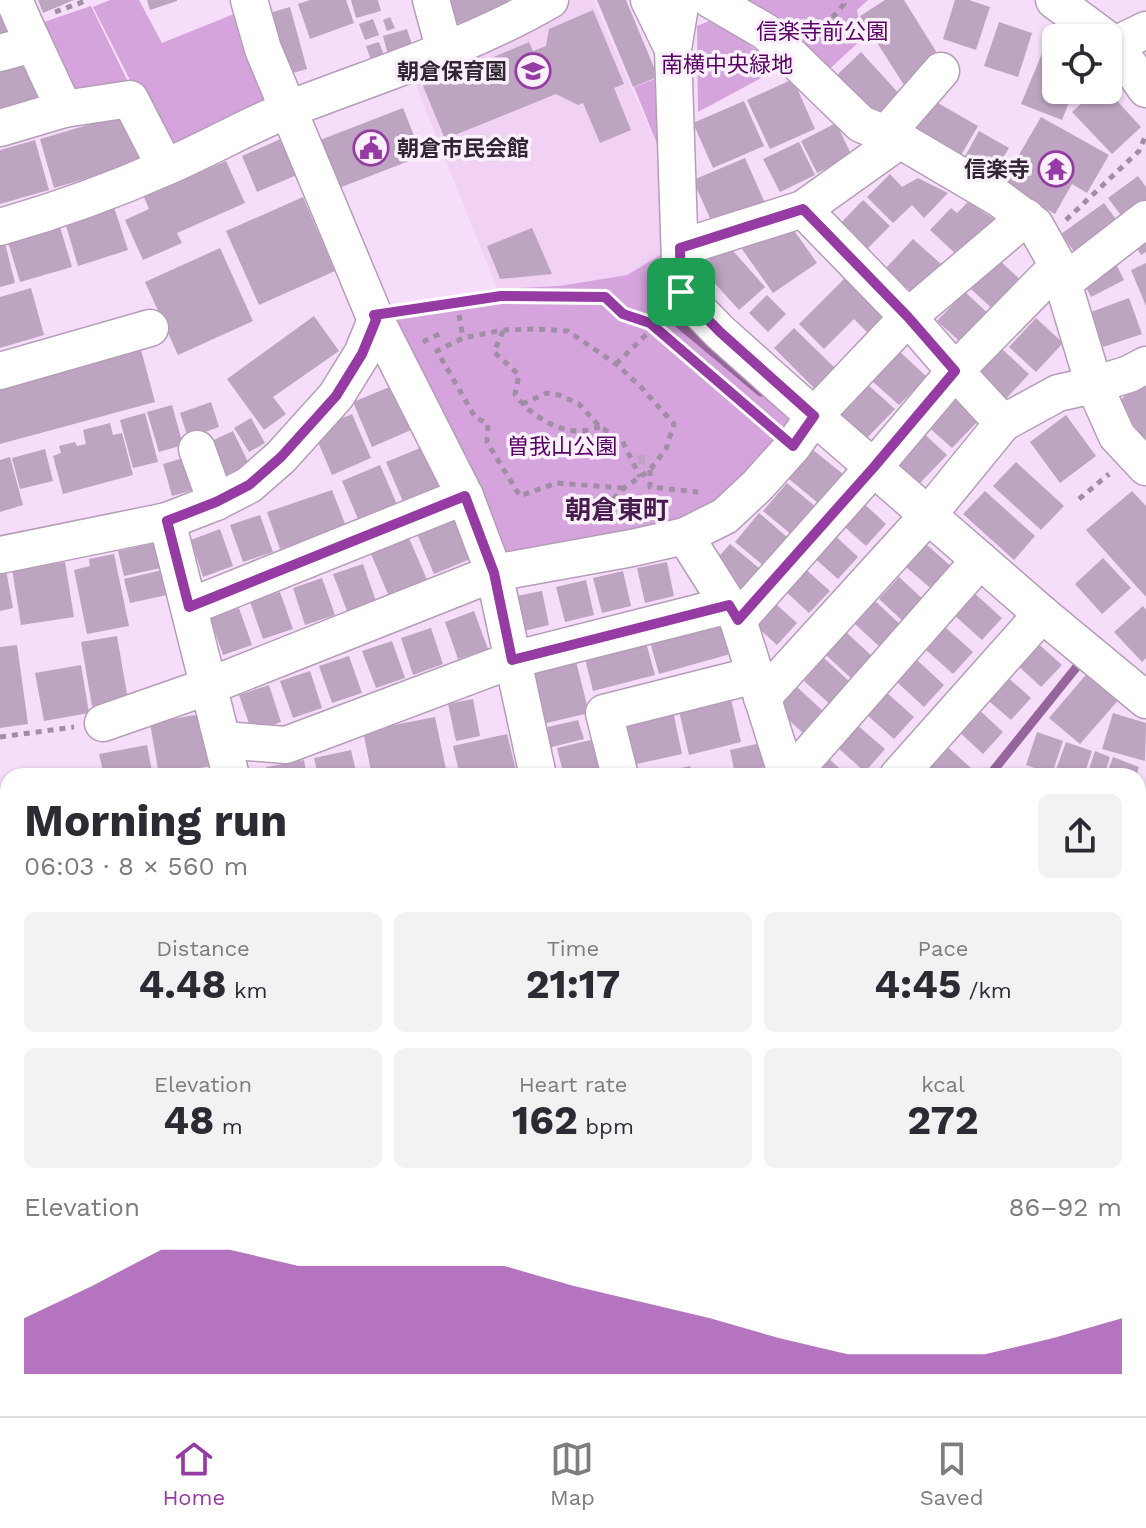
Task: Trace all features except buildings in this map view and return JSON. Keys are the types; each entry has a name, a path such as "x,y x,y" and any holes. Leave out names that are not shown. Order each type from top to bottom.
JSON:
{"street":[{"path":"14,0 17,49 64,109"},
{"path":"249,0 263,49 375,318 465,496 494,573 536,768"},
{"path":"431,0 445,51"},
{"path":"0,227 51,212 165,167 289,109 445,51 550,0"},
{"path":"649,0 673,49"},
{"path":"681,0 673,49 681,292 720,332 804,430 867,475 1037,620 1146,700"},
{"path":"711,0 766,32 861,124 893,137 1000,199 1048,251 1094,385 1117,436 1146,467"},
{"path":"1054,0 1095,24"},
{"path":"1122,44 1146,89"},
{"path":"680,248 803,209 893,137 941,71"},
{"path":"0,128 64,109 130,99 165,167"},
{"path":"803,209 908,317 1003,423"},
{"path":"103,723 209,686 494,573 685,536 725,516 758,485 908,317 1048,251 1146,219"},
{"path":"223,740 286,745 512,660 733,613 867,475 955,371 1048,251"},
{"path":"0,555 167,521 249,485 281,457 336,396 362,354 375,318"},
{"path":"0,371 150,328"},
{"path":"618,768 604,713 759,687 921,522 1003,423 1058,393 1129,374 1146,365"},
{"path":"197,449 216,502"},
{"path":"189,607 465,496"},
{"path":"167,521 229,768"},
{"path":"685,536 733,613 785,768"},
{"path":"795,768 975,566"},
{"path":"905,768 1037,620"}],"path":[{"path":"813,41 844,4 840,0"},
{"path":"1048,251 1139,151 1146,135"},
{"path":"375,318 501,296 605,297 623,314 652,325 804,430"},
{"path":"457,303 463,338"},
{"path":"616,364 652,325 670,324"},
{"path":"503,330 494,352 519,375 515,394 522,404 546,422 579,432 600,427"},
{"path":"597,516 624,488 650,470 666,449 674,424 640,386 616,364 568,331 503,330 463,338 437,351 475,417 488,424 487,442 520,496 556,483 624,488"},
{"path":"419,344 441,333"},
{"path":"522,404 547,393 579,404 600,427 622,440 640,477"},
{"path":"650,470 650,487 702,492"},
{"path":"0,737 103,723"}],"shaded area":[{"path":"573,0 593,0 659,151 667,251 627,275 559,286 497,289 413,78"}],"green space":[{"path":"110,0 139,0 162,43 234,14 276,106 169,157 93,7"},
{"name":"信楽寺前公園","path":"746,0 868,0 857,10 862,39 823,75"},
{"path":"91,6 131,88 75,96 41,23"},
{"name":"南横中央緑地","path":"714,19 778,69 698,112 697,26"},
{"path":"658,78 659,149 634,87"},
{"name":"曽我山公園","path":"667,251 660,288 682,323 798,426 725,516 494,573 374,315 497,289 559,286 627,275"}],"waterway":[{"path":"659,307 761,392"},
{"path":"995,768 1083,659 1080,657"}],"place":[{"name":"朝倉保育園","path":"533,71"},
{"name":"朝倉市民会館","path":"371,148"},
{"name":"信楽寺","path":"1056,169"}],"district":[{"name":"朝倉東町","path":"617,510"}],"route":[{"path":"803,209 908,317 955,371 738,620 729,605 512,660 494,573 465,496 189,607 167,521 249,485 281,457 336,396 362,354 376,320 374,315 501,296 605,297 623,314 650,323 793,446 814,416 720,332 681,292 680,248 803,209"}]}
